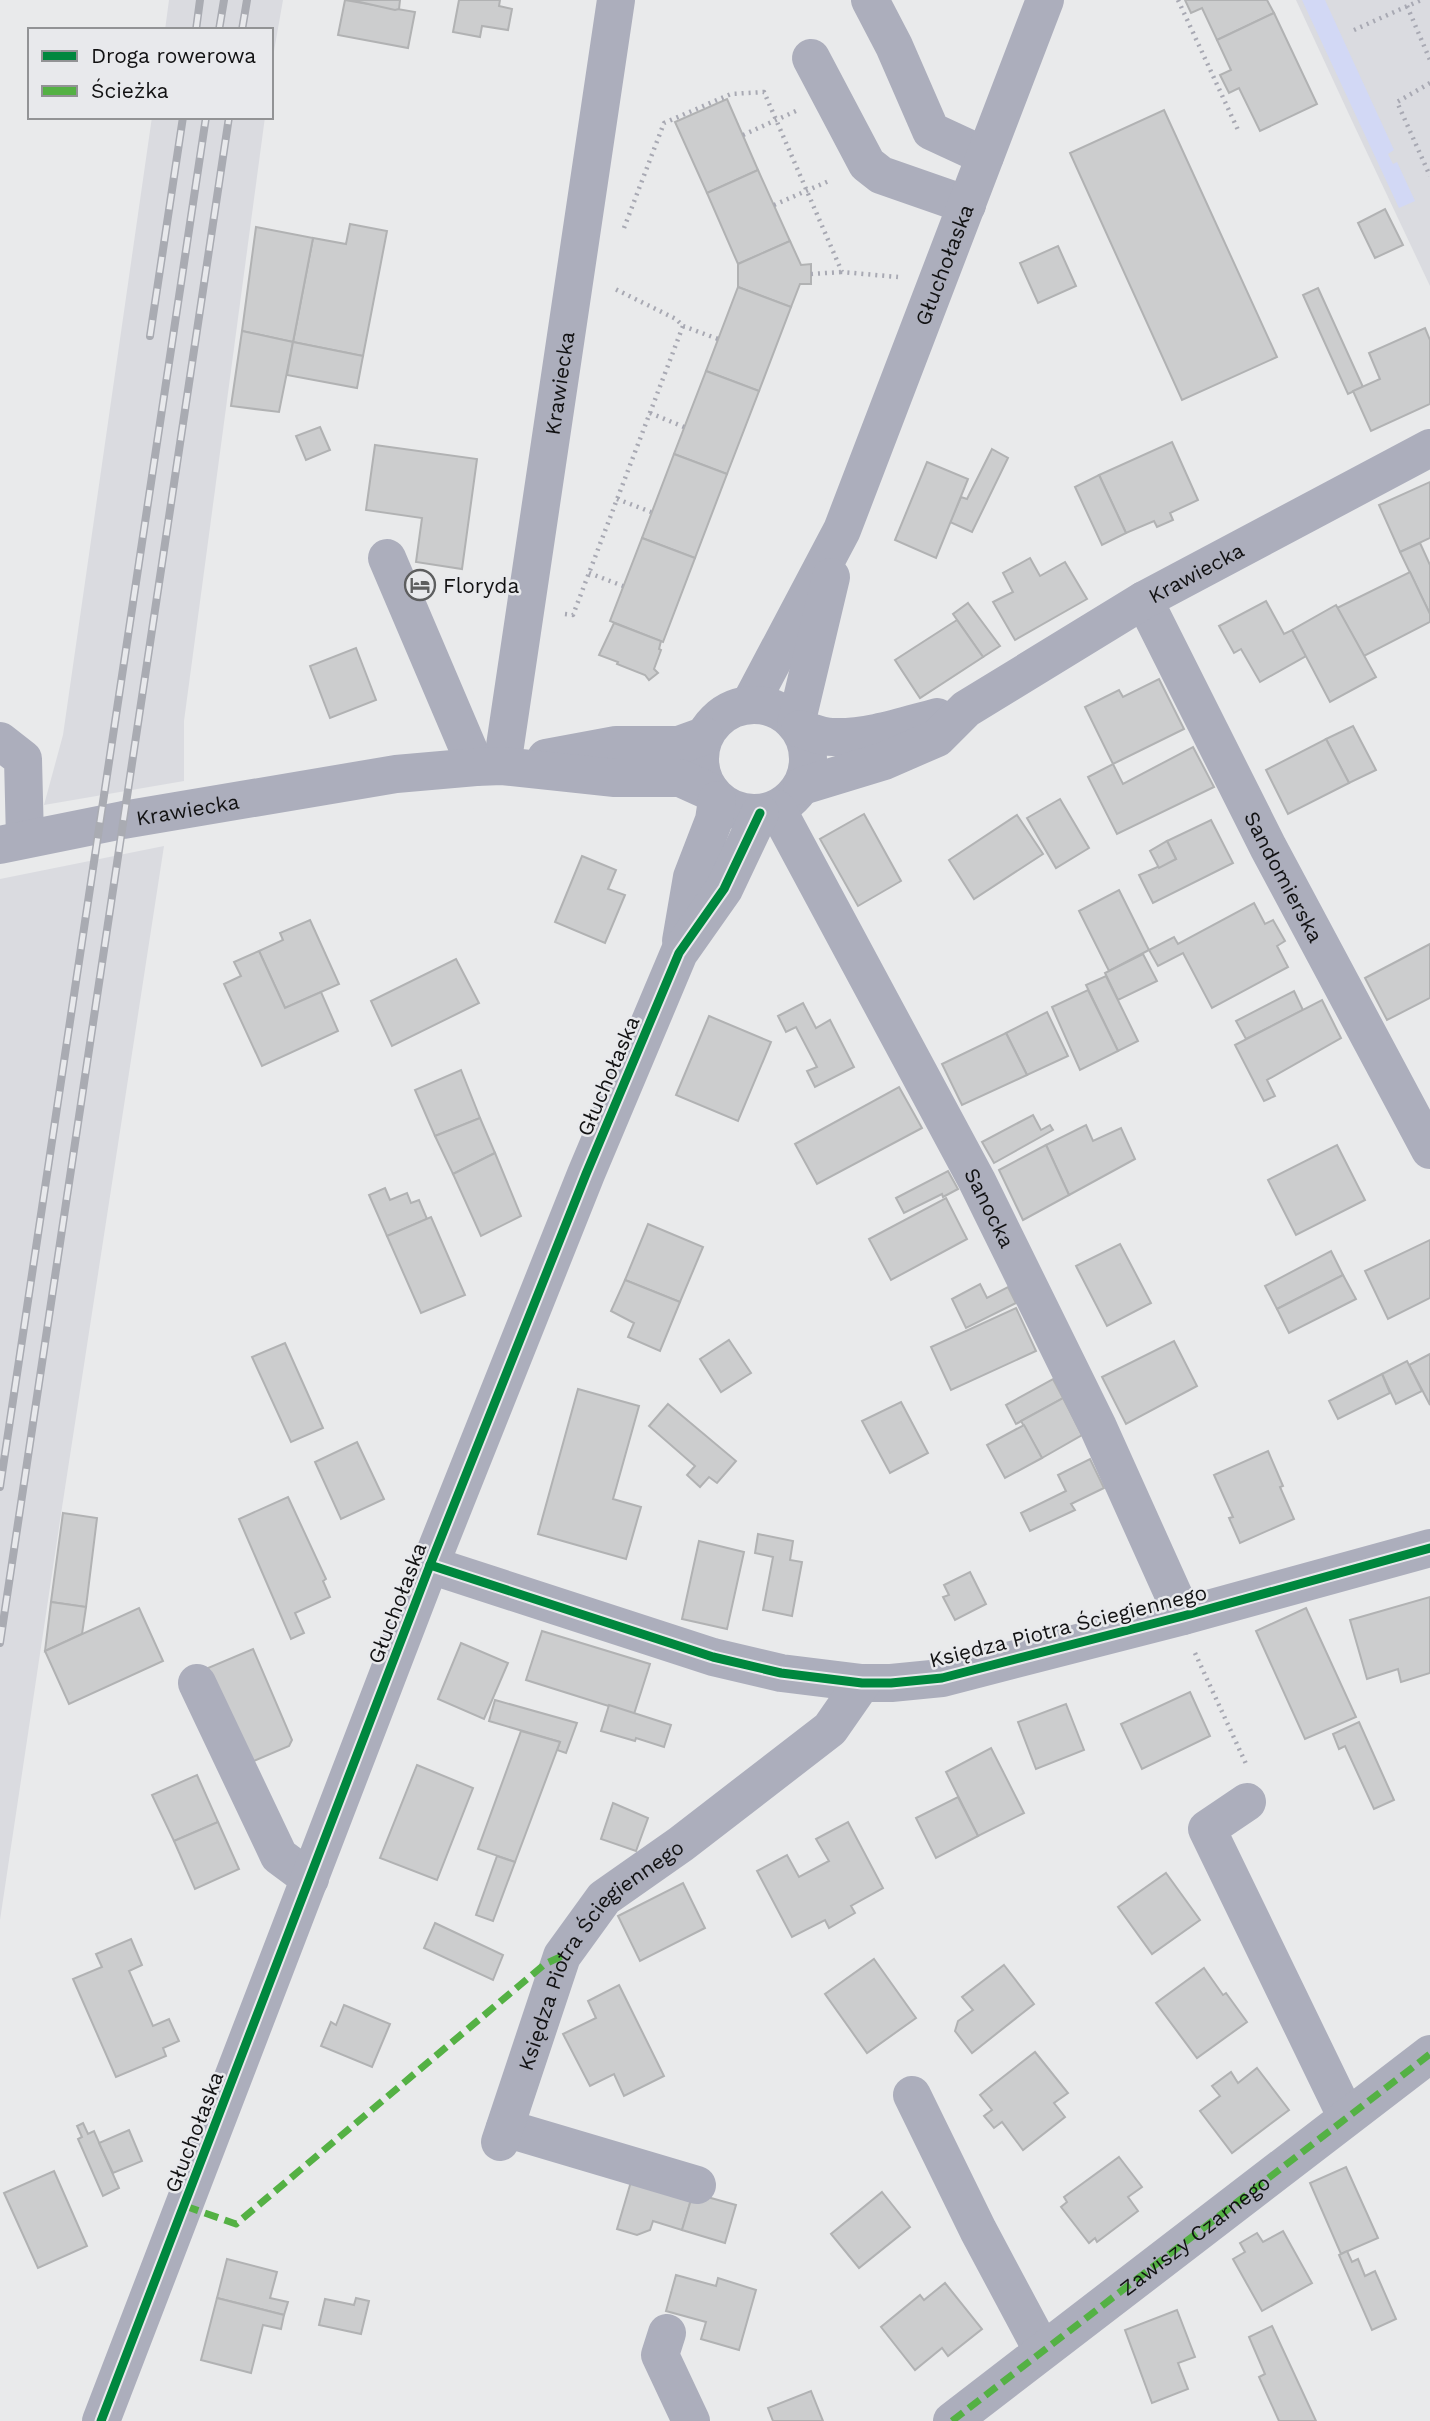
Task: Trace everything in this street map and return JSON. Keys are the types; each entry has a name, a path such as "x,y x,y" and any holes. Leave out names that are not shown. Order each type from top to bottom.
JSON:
{"street":[{"name":"Krawiecka","path":"489,766 526,608 615,0"},
{"path":"870,0 894,46 931,131 985,156"},
{"name":"Głuchołaska","path":"750,704 842,530 1045,0"},
{"path":"811,58 867,164 881,175 967,205"},
{"name":"Krawiecka","path":"780,803 937,738 966,709 1144,600 1430,448"},
{"name":"Głuchołaska","path":"798,727 842,530"},
{"path":"387,558 489,766"},
{"name":"Sandomierska","path":"1144,600 1268,847 1430,1150"},
{"path":"750,704 767,706 783,713 798,727 807,743 807,772 780,803 737,811 714,796 702,775 699,756 704,736 715,721 731,709 750,704"},
{"name":"Krawiecka","path":"798,727 831,737 878,733 966,709"},
{"name":"Krawiecka","path":"12,842 123,820 397,774 489,766 616,745 679,745 704,736"},
{"path":"0,740 23,759 12,842"},
{"name":"Krawiecka","path":"489,766 615,778 680,778 714,796"},
{"name":"Głuchołaska","path":"679,953 692,877 714,820 714,796"},
{"name":"Głuchołaska","path":"101,2421 430,1566 586,1174 679,953 780,803"},
{"name":"Sanocka","path":"780,803 977,1181 1098,1427 1183,1616"},
{"name":"Księdza Piotra Ściegiennego","path":"430,1566 713,1657 781,1673 862,1683 891,1683 942,1678 1183,1616 1430,1548"},
{"path":"197,1683 279,1856 310,1879"},
{"name":"Księdza Piotra Ściegiennego","path":"697,2185 502,2135 562,1956 604,1898 681,1844 830,1729 862,1683"},
{"path":"1247,1802 1207,1829 1346,2116"},
{"name":"Zawiszy Czarnego","path":"952,2421 1430,2054"},
{"path":"912,2095 978,2230 1042,2350"},
{"path":"667,2333 660,2355 691,2421"}],"path":[{"path":"1178,0 1238,130"},
{"path":"1354,30 1421,0 1430,7"},
{"path":"1407,6 1430,60"},
{"path":"1349,20 1358,40"},
{"path":"1407,81 1417,104"},
{"path":"1430,83 1397,102 1430,176"},
{"path":"622,233 664,123 731,94 764,92 842,272"},
{"path":"743,135 831,96"},
{"path":"774,205 867,164"},
{"path":"811,274 842,272 937,281"},
{"path":"574,281 608,286 676,319 682,326 718,339"},
{"path":"526,608 573,615 682,326"},
{"path":"650,413 684,427"},
{"path":"617,499 651,512"},
{"path":"589,573 623,586"},
{"path":"1183,1616 1188,1640 1247,1765 1247,1802"}],"shaded area":[{"path":"169,0 283,0 273,57 273,28 165,28"},
{"path":"1296,0 1430,0 1430,286 1353,123"},
{"path":"1302,0 1325,0 1394,150 1388,154 1393,164 1397,162 1415,201 1399,208"},
{"path":"152,119 265,119 184,721 184,781 44,805 63,735"},
{"path":"164,846 61,1514 0,1920 0,879"}],"building":[{"path":"345,0 415,12 408,48 338,35"},
{"path":"351,0 400,0 399,9 395,10"},
{"path":"459,0 500,0 499,6 512,9 508,30 482,26 480,37 453,32"},
{"path":"1185,0 1267,0 1274,13 1217,40 1202,8 1191,13"},
{"path":"1274,13 1317,104 1260,131 1239,88 1229,93 1220,75 1231,70 1217,40"},
{"path":"727,99 758,170 707,193 675,122"},
{"path":"1164,110 1277,357 1182,400 1070,153"},
{"path":"758,170 790,241 738,264 707,193"},
{"path":"1385,209 1403,245 1375,258 1358,223"},
{"path":"350,224 387,231 363,356 293,342 313,238 346,244"},
{"path":"256,227 313,238 293,342 242,331"},
{"path":"790,241 801,265 811,264 811,284 800,284 791,307 738,287 738,264"},
{"path":"1058,246 1076,286 1038,303 1020,263"},
{"path":"738,287 791,307 759,391 706,371"},
{"path":"1318,288 1363,387 1348,394 1303,295"},
{"path":"1425,328 1430,340 1430,404 1371,431 1353,391 1380,379 1369,353"},
{"path":"242,331 293,342 279,412 231,406"},
{"path":"293,342 363,356 357,388 287,375"},
{"path":"706,371 759,391 727,474 674,454"},
{"path":"320,427 330,450 306,460 296,436"},
{"path":"1172,442 1198,500 1170,513 1173,520 1157,527 1154,521 1126,533 1099,475"},
{"path":"375,445 477,459 462,569 416,562 422,518 366,510"},
{"path":"992,449 1008,458 972,532 950,522 961,497 967,499"},
{"path":"674,454 727,474 695,558 642,538"},
{"path":"927,462 968,479 936,558 895,540"},
{"path":"1099,475 1126,533 1102,545 1075,487"},
{"path":"1430,482 1430,538 1400,552 1379,505"},
{"path":"642,538 695,558 663,642 610,621"},
{"path":"1420,543 1430,565 1430,614 1400,552"},
{"path":"1030,558 1040,576 1065,562 1087,599 1015,640 993,602 1013,592 1003,573"},
{"path":"1410,572 1430,614 1430,622 1364,656 1337,608"},
{"path":"1266,601 1284,634 1292,630 1306,656 1260,682 1241,649 1234,653 1219,626"},
{"path":"968,603 1000,646 983,657 953,614"},
{"path":"1336,605 1376,677 1330,702 1292,630"},
{"path":"957,620 983,657 920,698 895,660"},
{"path":"614,623 661,641 661,650 654,669 658,673 649,680 645,675 599,655"},
{"path":"356,648 376,700 330,718 310,666"},
{"path":"1159,679 1184,729 1113,764 1085,707 1119,690 1123,697"},
{"path":"1353,726 1376,770 1349,783 1326,739"},
{"path":"1326,739 1349,783 1288,814 1266,770"},
{"path":"1193,747 1214,787 1117,834 1088,777 1113,764 1123,784"},
{"path":"1060,799 1089,848 1056,868 1027,818"},
{"path":"864,814 901,881 858,906 820,839"},
{"path":"1017,815 1043,854 974,899 949,860"},
{"path":"1211,820 1233,863 1153,903 1139,875 1176,859 1167,841"},
{"path":"1167,841 1176,859 1159,868 1150,851"},
{"path":"582,856 616,870 608,889 625,895 605,943 555,922"},
{"path":"1119,890 1149,950 1109,971 1079,911"},
{"path":"1254,903 1265,924 1273,920 1285,941 1277,946 1288,967 1212,1008 1183,953 1158,966 1149,950 1174,937 1178,944"},
{"path":"310,920 339,984 285,1008 259,951 283,940 280,933"},
{"path":"1430,944 1430,998 1387,1020 1365,978"},
{"path":"259,951 285,1008 321,992 338,1031 262,1066 224,984 241,976 234,962"},
{"path":"1143,954 1157,981 1118,1000 1105,973"},
{"path":"456,959 479,1003 392,1046 371,1001"},
{"path":"1106,976 1138,1041 1118,1051 1086,985"},
{"path":"1088,990 1118,1051 1080,1070 1052,1007"},
{"path":"1294,991 1303,1010 1246,1039 1236,1021"},
{"path":"1322,1000 1341,1038 1267,1080 1275,1096 1264,1101 1235,1045"},
{"path":"803,1003 816,1028 830,1020 854,1067 815,1087 807,1071 817,1067 796,1027 786,1032 778,1016"},
{"path":"1047,1012 1068,1056 1027,1075 1006,1033"},
{"path":"709,1016 771,1042 738,1121 676,1095"},
{"path":"1006,1033 1027,1075 962,1105 942,1064"},
{"path":"461,1070 480,1118 435,1136 415,1090"},
{"path":"899,1087 922,1128 817,1184 795,1144"},
{"path":"1033,1115 1041,1130 1050,1125 1053,1130 994,1163 982,1142"},
{"path":"480,1118 495,1153 453,1174 435,1136"},
{"path":"1086,1125 1093,1141 1121,1128 1135,1159 1069,1195 1046,1145"},
{"path":"1046,1145 1069,1195 1023,1220 999,1170"},
{"path":"1337,1145 1365,1200 1296,1235 1268,1180"},
{"path":"495,1153 521,1216 481,1236 453,1174"},
{"path":"948,1171 958,1189 904,1213 896,1198"},
{"path":"385,1188 390,1200 407,1193 411,1203 419,1200 427,1219 387,1236 369,1195"},
{"path":"946,1198 967,1239 891,1280 869,1239"},
{"path":"431,1217 465,1295 421,1313 387,1236"},
{"path":"648,1224 703,1247 680,1302 625,1280"},
{"path":"1430,1240 1430,1298 1388,1319 1365,1271"},
{"path":"1120,1244 1151,1303 1107,1326 1076,1266"},
{"path":"1331,1251 1343,1275 1277,1309 1265,1286"},
{"path":"1343,1275 1356,1299 1289,1333 1277,1309"},
{"path":"625,1280 680,1302 660,1351 628,1337 634,1323 611,1311"},
{"path":"980,1284 987,1298 1008,1287 1016,1303 966,1328 952,1299"},
{"path":"1016,1308 1036,1351 951,1390 931,1347"},
{"path":"729,1340 751,1373 721,1392 700,1359"},
{"path":"1174,1341 1197,1386 1126,1424 1102,1377"},
{"path":"285,1343 323,1428 291,1442 252,1357"},
{"path":"1430,1354 1430,1405 1409,1365"},
{"path":"1407,1361 1422,1391 1396,1404 1382,1374"},
{"path":"1382,1374 1390,1393 1338,1419 1329,1401"},
{"path":"1053,1379 1063,1398 1016,1424 1006,1405"},
{"path":"578,1389 639,1406 613,1499 641,1507 626,1559 538,1534"},
{"path":"1063,1398 1082,1435 1042,1458 1021,1421"},
{"path":"901,1402 928,1453 890,1473 862,1421"},
{"path":"668,1404 736,1461 717,1483 709,1477 700,1487 687,1475 695,1466 649,1426"},
{"path":"1024,1425 1042,1458 1005,1478 987,1445"},
{"path":"357,1442 384,1499 341,1519 315,1462"},
{"path":"1268,1451 1294,1519 1240,1543 1229,1518 1233,1517 1214,1475"},
{"path":"1090,1459 1104,1488 1071,1504 1075,1510 1030,1531 1021,1513 1066,1491 1058,1475"},
{"path":"288,1497 326,1579 323,1581 330,1597 295,1613 304,1633 291,1639 239,1519"},
{"path":"63,1513 97,1518 86,1607 51,1602"},
{"path":"758,1534 793,1541 790,1560 802,1562 792,1616 763,1610 773,1557 755,1553"},
{"path":"699,1541 744,1552 727,1629 682,1619"},
{"path":"970,1572 986,1604 955,1620 943,1597 949,1595 944,1585"},
{"path":"1430,1597 1430,1673 1401,1682 1398,1669 1367,1679 1350,1620"},
{"path":"51,1602 86,1607 82,1634 45,1651"},
{"path":"139,1608 163,1661 69,1704 45,1651"},
{"path":"1306,1608 1356,1717 1305,1739 1256,1631"},
{"path":"542,1631 650,1664 634,1714 526,1680"},
{"path":"461,1643 508,1663 484,1719 438,1699"},
{"path":"253,1649 292,1740 289,1746 249,1763 208,1668"},
{"path":"1190,1692 1210,1736 1142,1769 1121,1724"},
{"path":"495,1700 577,1723 566,1753 557,1750 560,1742 489,1721"},
{"path":"1066,1704 1084,1750 1036,1769 1018,1722"},
{"path":"609,1705 671,1725 664,1747 601,1731"},
{"path":"1359,1722 1394,1800 1374,1809 1345,1746 1339,1749 1333,1734"},
{"path":"521,1731 560,1742 515,1862 478,1849"},
{"path":"991,1748 1024,1813 978,1836 946,1772"},
{"path":"417,1765 473,1788 437,1880 380,1858"},
{"path":"197,1775 218,1822 174,1841 152,1795"},
{"path":"958,1797 978,1836 936,1858 916,1818"},
{"path":"613,1803 648,1818 636,1851 601,1839"},
{"path":"218,1822 239,1869 195,1889 174,1841"},
{"path":"848,1822 883,1888 851,1906 855,1913 829,1928 825,1920 792,1937 757,1871 787,1855 799,1877 829,1861 816,1839"},
{"path":"497,1856 515,1862 493,1921 476,1915"},
{"path":"1166,1873 1200,1920 1152,1954 1118,1907"},
{"path":"683,1883 705,1928 640,1961 618,1916"},
{"path":"435,1923 503,1955 493,1980 424,1948"},
{"path":"131,1939 142,1965 129,1971 153,2026 169,2019 179,2041 163,2048 166,2056 116,2077 73,1979 102,1967 96,1954"},
{"path":"874,1959 916,2018 867,2053 825,1994"},
{"path":"1004,1965 1034,2004 972,2053 955,2031 958,2021 973,2010 962,1997"},
{"path":"1204,1968 1247,2022 1197,2058 1156,2003"},
{"path":"619,1985 664,2076 624,2096 614,2074 590,2086 563,2034 596,2018 588,2001"},
{"path":"344,2005 390,2024 372,2067 321,2046 331,2022 336,2025"},
{"path":"1035,2052 1068,2093 1054,2103 1065,2117 1023,2150 1002,2122 994,2128 984,2116 992,2110 980,2095"},
{"path":"1257,2068 1289,2110 1232,2153 1200,2111 1220,2096 1212,2086 1231,2072 1238,2083"},
{"path":"83,2123 88,2134 94,2131 119,2188 103,2196 78,2139 82,2137 77,2126"},
{"path":"129,2130 142,2161 113,2173 99,2143"},
{"path":"1119,2157 1142,2187 1128,2197 1138,2211 1097,2242 1095,2238 1089,2243 1061,2207 1067,2202 1064,2197"},
{"path":"1346,2167 1378,2238 1341,2254 1310,2183"},
{"path":"54,2171 87,2246 38,2268 4,2193"},
{"path":"633,2175 693,2193 682,2230 653,2221 650,2230 637,2235 617,2229"},
{"path":"882,2192 910,2227 859,2268 831,2234"},
{"path":"693,2193 736,2205 725,2243 682,2230"},
{"path":"1283,2231 1312,2283 1262,2311 1233,2259 1245,2252 1240,2243 1257,2233 1263,2242"},
{"path":"1347,2251 1352,2262 1358,2259 1365,2276 1375,2271 1396,2319 1372,2330 1339,2255"},
{"path":"227,2259 277,2272 270,2298 288,2302 284,2315 217,2298"},
{"path":"676,2275 716,2286 718,2278 756,2290 739,2350 701,2339 706,2322 666,2311"},
{"path":"945,2283 982,2329 948,2356 942,2348 915,2370 881,2327 920,2295 924,2300"},
{"path":"217,2298 284,2315 281,2329 263,2325 251,2373 201,2360"},
{"path":"356,2298 369,2301 361,2334 319,2325 325,2299 354,2305"},
{"path":"1177,2310 1195,2357 1178,2363 1188,2389 1152,2403 1125,2330"},
{"path":"1272,2326 1316,2421 1279,2421 1259,2377 1265,2374 1249,2337"},
{"path":"811,2391 823,2421 773,2421 768,2408"}],"railway":[{"path":"196,28 200,0"},
{"path":"219,28 224,0"},
{"path":"242,28 247,0"},
{"path":"150,336 183,119"},
{"path":"0,1487 206,119"},
{"path":"0,1643 229,119"}],"marked path":[{"path":"185,2206 236,2224 545,1964 562,1956"},
{"path":"952,2421 1430,2054"}],"cycle path":[{"path":"101,2421 430,1565 586,1174 679,953 724,889 760,813"},
{"path":"430,1565 713,1657 781,1673 862,1683 891,1683 942,1678 1183,1616 1430,1548"}],"place":[{"name":"Floryda","path":"420,585"}]}
